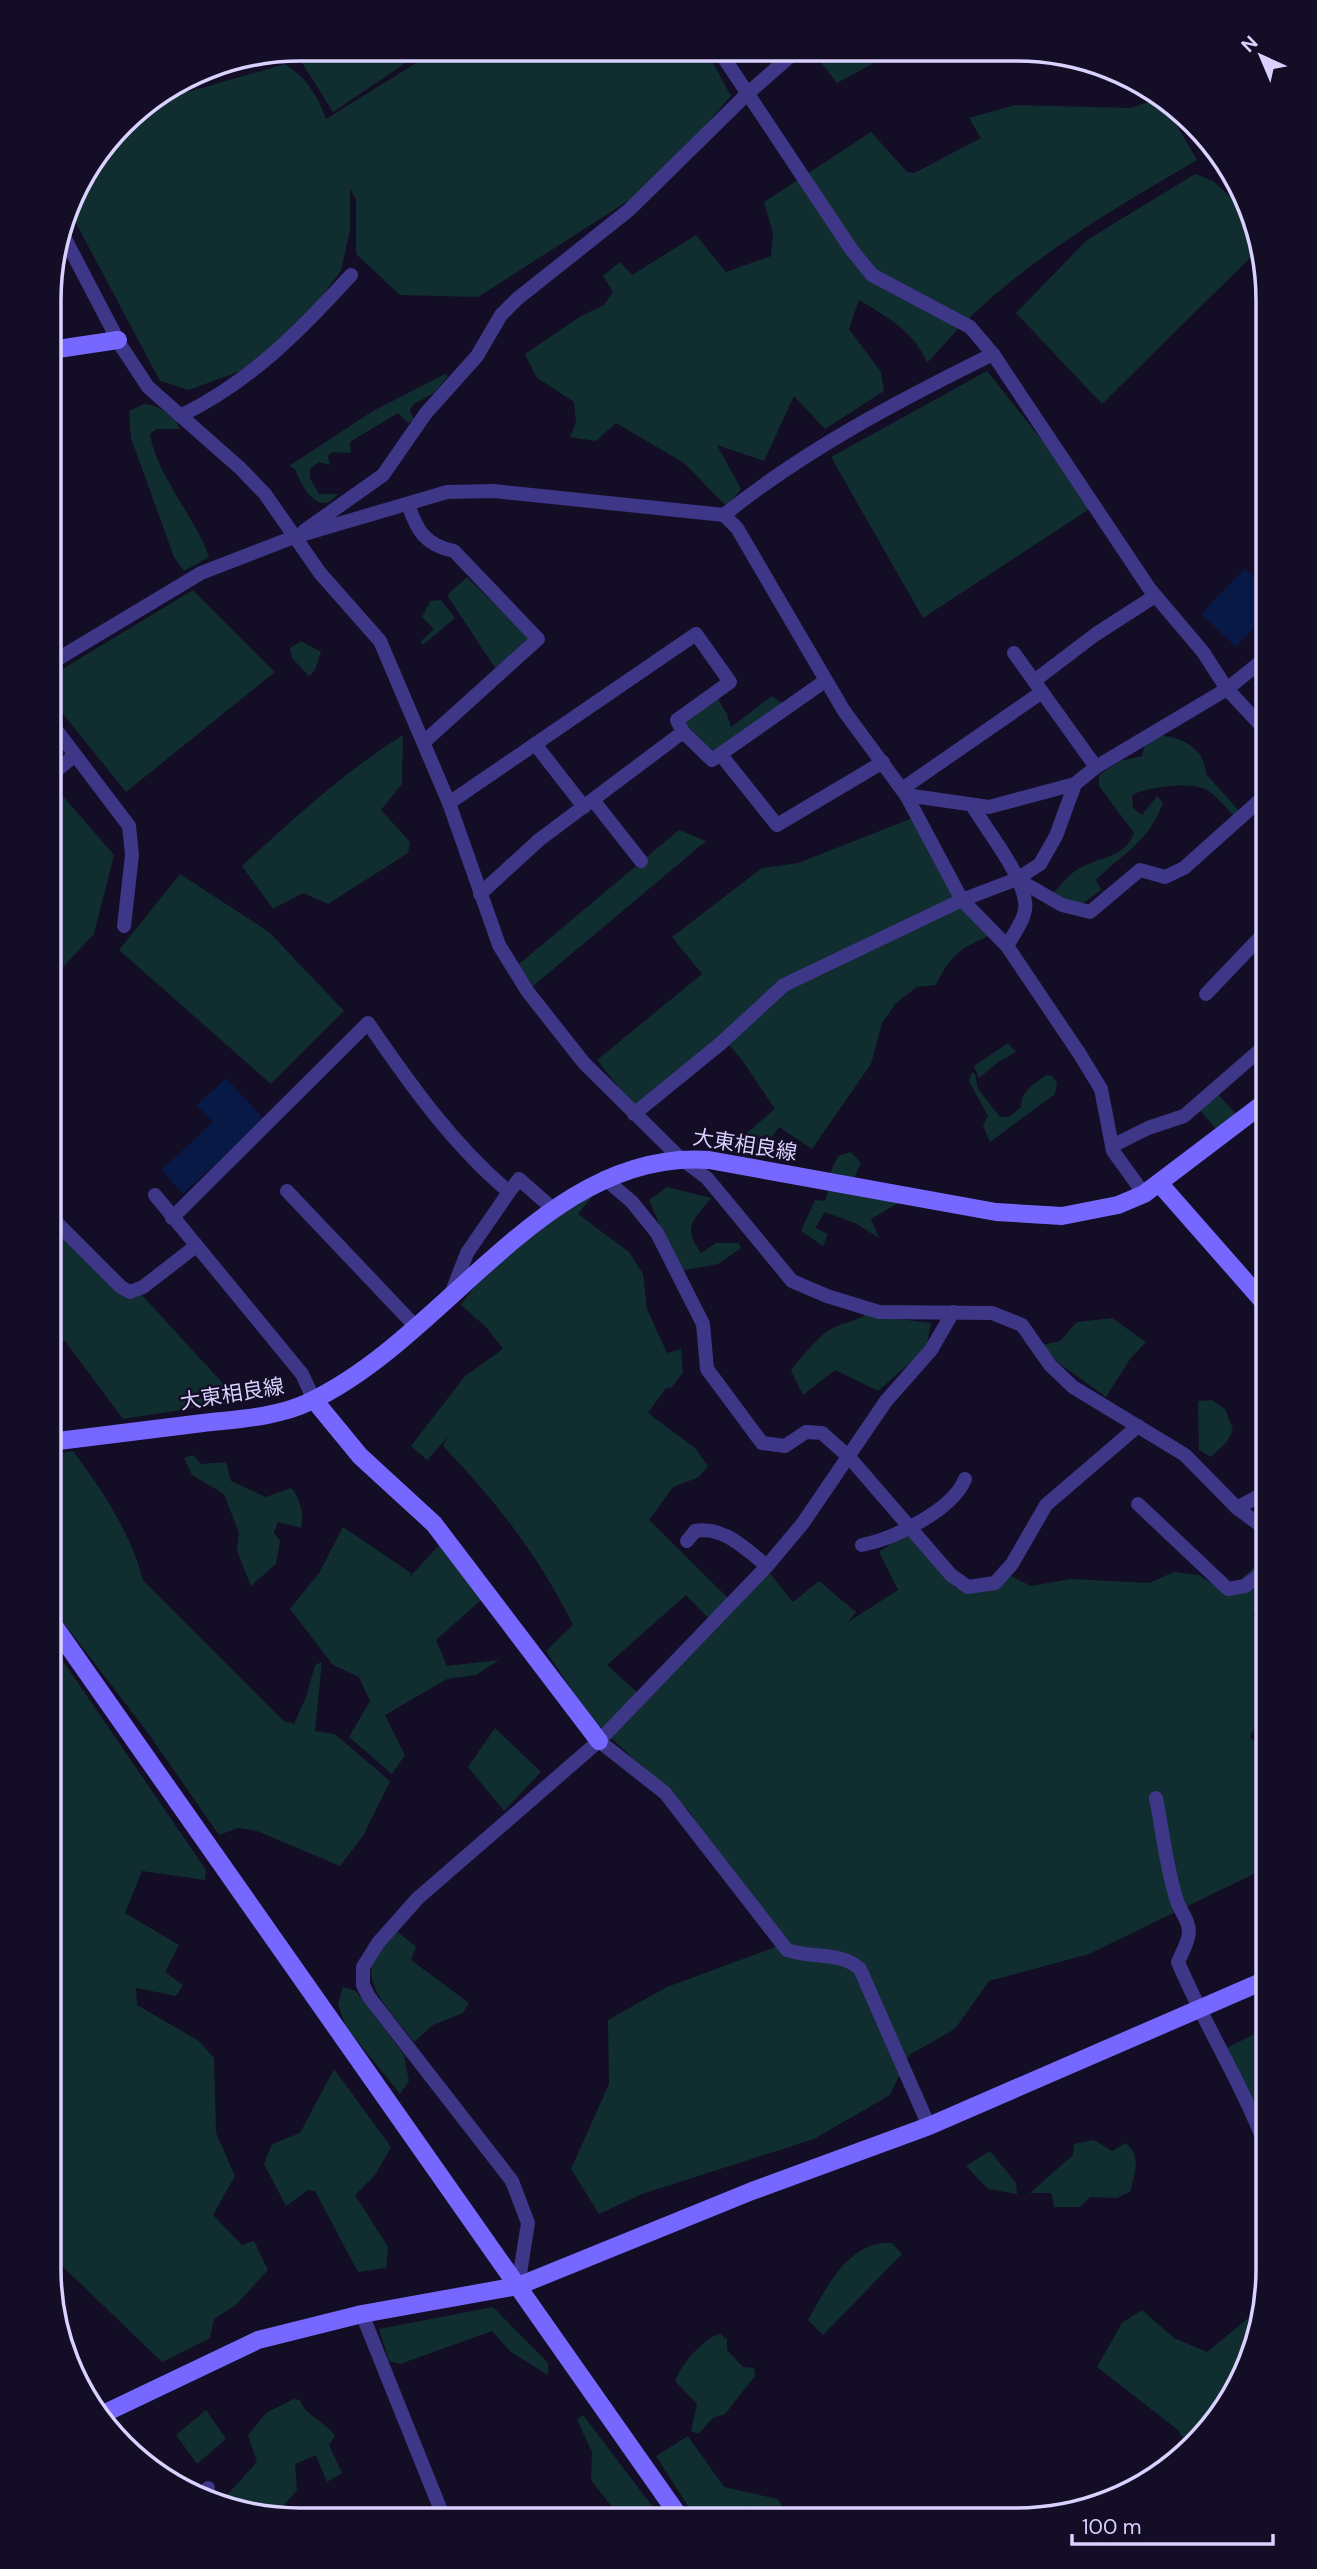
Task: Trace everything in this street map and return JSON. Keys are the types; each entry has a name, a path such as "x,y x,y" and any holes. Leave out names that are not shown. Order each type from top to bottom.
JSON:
{"street":[{"path":"726,61 851,250 872,275 970,327 993,354 1155,596 1203,652 1227,689 1256,720"},
{"path":"295,537 383,475 426,413 477,356 501,315 629,210 747,94 785,61"},
{"path":"68,244 118,340 148,387 240,467 265,494 320,573 380,641 449,803 499,946 528,992 584,1063 680,1158 707,1178 792,1281 827,1296 879,1312 992,1313 1022,1325 1049,1365 1073,1387 1185,1455 1237,1508 1255,1522"},
{"path":"180,416 248,375 291,340 351,275"},
{"path":"61,349 118,340"},
{"path":"724,515 771,477 885,407 993,354"},
{"path":"61,657 201,573 295,537 447,492 494,491 724,515 737,528 844,711 904,792 962,900 1007,946 1101,1089 1114,1145 1113,1151 1144,1195"},
{"path":"408,504 422,537 439,548 454,551 538,639 424,742"},
{"path":"904,792 1155,596"},
{"path":"449,803 696,634 730,682 677,720 683,732 712,760 825,681"},
{"path":"1014,653 1096,767"},
{"path":"904,792 989,807 1075,784 1096,767 1227,689 1256,666"},
{"path":"480,894 539,840 683,732"},
{"path":"61,736 129,827 132,855 124,926"},
{"path":"536,744 641,861"},
{"path":"61,767 75,755"},
{"path":"721,755 777,825 883,762"},
{"path":"634,1114 720,1044 783,985 962,900 1017,879 1041,862 1056,836 1075,784"},
{"path":"1017,879 1062,905 1090,912 1140,870 1165,877 1184,868 1256,804"},
{"path":"972,805 1017,879 1026,902 1022,919 1007,946"},
{"path":"1206,994 1256,942"},
{"path":"172,1218 368,1023 416,1091 486,1172 509,1192"},
{"path":"1114,1145 1149,1128 1184,1116 1256,1054"},
{"name":"大東相良線","path":"61,1441 245,1418 282,1411 314,1400 349,1381 417,1328 552,1208 604,1178 680,1158 759,1168 1030,1216 1062,1216 1093,1212 1144,1195 1256,1109"},
{"path":"604,1178 632,1202 657,1233 703,1324 707,1369 762,1443 785,1446 806,1432 822,1433 849,1457 951,1575 968,1587 995,1583 1012,1564 1046,1505 1138,1426"},
{"path":"449,1300 467,1253 519,1179 552,1208"},
{"path":"1159,1183 1255,1293"},
{"path":"287,1191 417,1328"},
{"path":"155,1195 302,1374 314,1400 360,1456 434,1524 599,1741 665,1793 787,1950 800,1955 848,1958 860,1969 929,2126"},
{"path":"61,1227 121,1287 130,1292 144,1287 196,1246"},
{"path":"518,2286 528,2223 512,2181 369,1997 363,1984 363,1968 378,1943 418,1898 599,1741 767,1566 803,1523 886,1401 931,1350 953,1312"},
{"path":"862,1545 883,1541 931,1515 958,1494 965,1479"},
{"path":"1237,1508 1255,1498"},
{"path":"1138,1504 1228,1589 1245,1586 1255,1578"},
{"path":"687,1541 695,1531 708,1529 723,1533 767,1566"},
{"path":"61,1636 673,2508"},
{"path":"1156,1798 1163,1849 1176,1899 1189,1925 1189,1935 1178,1962 1199,2011 1255,2117"},
{"path":"109,2411 258,2340 362,2314 518,2286 752,2191 929,2126 1255,1985"},
{"path":"362,2314 440,2508"}],"green space":[{"path":"301,61 409,61 333,112"},
{"path":"419,61 712,61 731,96 656,183 478,297 400,295 356,254 356,200 350,188 350,230 341,271 306,317 254,366 189,390 160,381 75,221 93,181 121,143 143,121 179,95 285,64 310,88 326,119"},
{"path":"820,61 877,61 837,83"},
{"path":"1150,102 1175,122 1197,160 1112,211 1030,267 972,315 927,363 908,334 859,300 849,329 881,372 884,391 825,429 794,396 764,461 717,445 741,489 727,507 684,463 616,423 596,441 570,437 576,422 574,402 536,377 525,354 581,316 604,305 613,292 603,276 620,262 632,275 696,235 726,272 771,256 773,233 764,202 871,132 907,172 914,173 981,138 969,118 1015,105 1131,108"},
{"path":"1195,174 1213,181 1233,200 1243,223 1251,257 1102,404 1016,313 1087,240"},
{"path":"987,371 1094,506 923,618 831,457"},
{"path":"445,374 448,376 434,393 414,404 410,410 414,420 408,423 398,413 350,442 351,453 332,452 328,456 330,465 319,462 310,469 310,478 319,494 338,494 331,501 324,503 312,498 295,469 289,466 373,411"},
{"path":"144,404 165,412 174,419 180,429 157,429 150,434 160,465 209,557 184,571 174,557 131,438 129,411"},
{"path":"467,577 532,640 497,671 447,595"},
{"path":"193,590 275,672 126,792 61,711 61,670"},
{"path":"441,600 455,618 423,645 420,642 434,629 422,617 430,601"},
{"path":"301,641 321,652 315,670 309,676 292,658 290,648"},
{"path":"716,696 731,727 772,696 783,704 718,753 703,746 683,719"},
{"path":"403,735 402,784 381,810 410,842 408,853 328,904 303,893 273,909 242,866 340,780"},
{"path":"1159,736 1184,741 1197,751 1205,765 1206,774 1240,812 1235,817 1211,793 1200,787 1159,788 1132,795 1133,808 1142,815 1157,796 1163,803 1143,838 1096,880 1101,890 1079,906 1049,897 1078,869 1118,852 1130,841 1134,833 1099,786 1099,775 1120,761 1142,756 1144,747"},
{"path":"61,795 114,855 94,934 61,969"},
{"path":"918,816 959,902 997,933 960,951 947,965 936,985 917,987 896,1003 882,1023 871,1064 812,1149 779,1127 761,1153 742,1157 735,1143 775,1109 742,1060 724,1039 640,1114 597,1060 702,974 672,937 762,868 798,863"},
{"path":"679,830 706,841 533,986 519,964"},
{"path":"180,874 269,932 344,1011 271,1084 119,950"},
{"path":"1008,1043 1016,1052 998,1062 979,1078 974,1066"},
{"path":"972,1072 975,1074 978,1089 1000,1117 1009,1117 1021,1107 1026,1092 1046,1075 1052,1076 1057,1083 1055,1094 990,1142 983,1126 988,1116 969,1081"},
{"path":"1215,1091 1236,1114 1217,1130 1197,1107"},
{"path":"851,1152 861,1163 854,1178 830,1173 838,1156"},
{"path":"667,1187 711,1198 692,1224 692,1236 701,1253 716,1243 739,1243 741,1248 718,1264 679,1271 649,1200"},
{"path":"829,1188 900,1202 871,1219 879,1238 857,1224 825,1212 815,1228 828,1234 823,1246 801,1231 815,1200 825,1201"},
{"path":"596,1192 578,1214 629,1252 643,1274 647,1309 667,1353 681,1349 683,1373 671,1388 666,1388 648,1413 695,1448 708,1466 699,1477 673,1487 649,1520 730,1600 711,1621 686,1595 607,1665 640,1695 603,1728 594,1724 546,1651 573,1625 531,1553 481,1487 443,1446 448,1437 427,1460 411,1446 465,1376 503,1349 486,1327 461,1305 474,1287 521,1241"},
{"path":"61,1229 125,1296 140,1293 239,1401 123,1419 65,1341 61,1344"},
{"path":"866,1315 931,1323 926,1349 878,1391 835,1370 803,1395 791,1371 798,1362 829,1330"},
{"path":"1112,1318 1146,1342 1130,1359 1106,1397 1060,1364 1041,1345 1060,1341 1077,1322"},
{"path":"1212,1400 1225,1409 1233,1429 1227,1442 1211,1457 1199,1450 1198,1401"},
{"path":"73,1451 95,1481 131,1545 143,1580 284,1721 294,1724 306,1697 315,1665 322,1662 315,1731 335,1734 390,1781 363,1836 340,1866 257,1831 238,1828 219,1835 148,1733 61,1619 61,1453"},
{"path":"193,1455 201,1464 226,1462 231,1481 266,1497 291,1488 297,1497 302,1512 301,1528 278,1522 274,1533 280,1541 276,1564 251,1586 237,1551 239,1533 224,1494 192,1475 184,1458"},
{"path":"343,1527 411,1573 409,1578 440,1544 481,1600 436,1640 447,1666 499,1660 476,1675 447,1679 385,1715 405,1755 392,1774 349,1737 370,1701 359,1677 333,1665 290,1609 319,1573"},
{"path":"911,1530 955,1588 995,1583 1007,1574 1031,1586 1071,1579 1149,1583 1174,1572 1199,1575 1227,1593 1255,1566 1255,1610 1253,1613 1255,1622 1255,1727 1250,1737 1255,1742 1255,1873 1089,1954 989,1981 955,2029 909,2055 890,2095 814,2139 642,2194 599,2214 571,2169 609,2084 608,2020 667,1987 778,1946 689,1811 607,1734 767,1570 793,1602 819,1581 856,1612 848,1622 898,1590 879,1552"},
{"path":"61,1658 206,1870 205,1880 142,1871 125,1913 179,1945 165,1972 183,1985 176,1996 136,1988 137,2005 199,2041 214,2058 216,2133 235,2176 213,2215 242,2245 254,2241 268,2270 236,2305 214,2319 210,2338 162,2362 61,2265"},
{"path":"495,1728 541,1772 504,1811 468,1767"},
{"path":"398,1932 416,1947 411,1960 469,2003 463,2013 433,2025 414,2042 382,2000 374,1987 371,1973 374,1960 382,1946"},
{"path":"343,1987 356,1991 404,2055 409,2081 400,2094 346,2027 338,2004"},
{"path":"1255,2034 1255,2108 1227,2048"},
{"path":"334,2069 391,2147 375,2175 355,2195 388,2247 386,2268 358,2272 315,2191 308,2190 286,2206 264,2164 272,2144 300,2133"},
{"path":"1094,2140 1112,2151 1126,2143 1131,2148 1136,2165 1131,2191 1117,2198 1090,2197 1080,2207 1054,2207 1051,2193 1030,2193 1073,2155 1074,2144"},
{"path":"990,2151 1016,2183 1017,2194 988,2189 966,2166"},
{"path":"882,2243 892,2243 902,2254 823,2335 808,2320 829,2284 857,2253"},
{"path":"493,2307 548,2363 548,2375 511,2352 492,2331 400,2364 389,2361 379,2329"},
{"path":"1142,2310 1174,2338 1207,2352 1251,2316 1238,2360 1224,2388 1184,2440 1178,2430 1097,2367 1122,2323"},
{"path":"720,2334 727,2339 727,2350 743,2367 754,2368 755,2376 725,2414 713,2418 698,2434 691,2431 697,2404 675,2381 693,2353 707,2340"},
{"path":"294,2399 300,2400 306,2410 335,2436 329,2445 342,2473 327,2482 316,2455 295,2464 297,2490 283,2507 226,2496 257,2462 248,2435 266,2413"},
{"path":"206,2410 226,2439 197,2464 176,2435"},
{"path":"583,2415 654,2508 613,2508 591,2480 592,2452 577,2420"},
{"path":"688,2436 724,2487 777,2499 782,2505 779,2508 689,2508 656,2456"}],"water":[{"path":"1245,568 1256,578 1256,627 1236,647 1201,614"},
{"path":"226,1078 264,1119 183,1194 161,1170 213,1122 197,1105"}]}
